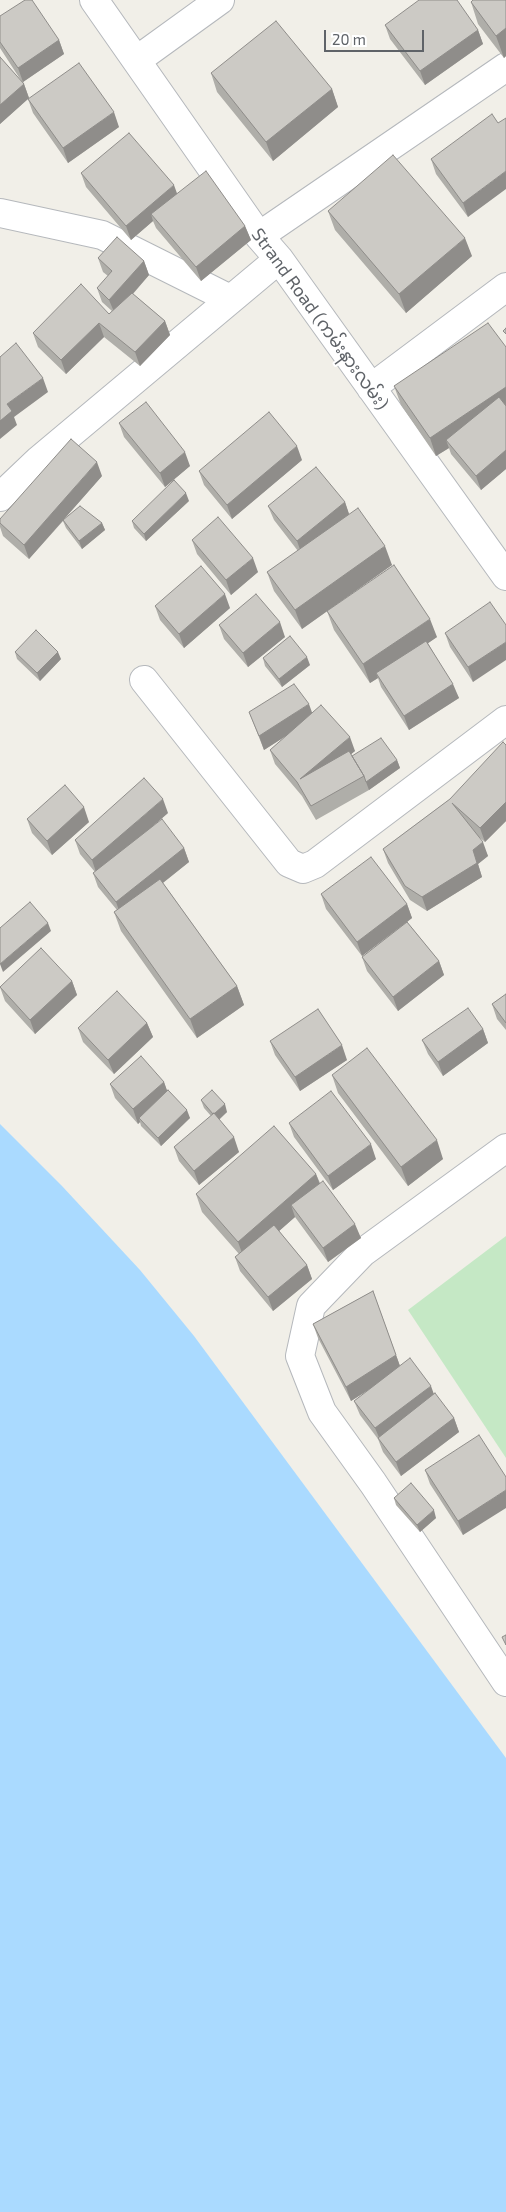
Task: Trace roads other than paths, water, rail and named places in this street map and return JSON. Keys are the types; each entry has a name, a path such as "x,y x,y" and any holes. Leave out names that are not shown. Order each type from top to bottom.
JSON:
{"street":[{"name":"Strand Road (ကမ်းနားလမ်း)","path":"94,0 138,60 259,236 279,259 506,576"},
{"path":"138,60 220,0"},
{"path":"259,236 506,67"},
{"path":"0,213 102,235 230,299"},
{"path":"0,497 40,460 279,259"},
{"path":"371,388 506,287"},
{"path":"144,680 289,863 303,869 315,864 506,720"},
{"path":"506,1148 362,1253 311,1306 300,1356 322,1412 373,1483 506,1682"}],"water":[{"path":"0,1124 62,1186 140,1270 194,1336 506,1758 506,2212 0,2212"}]}
